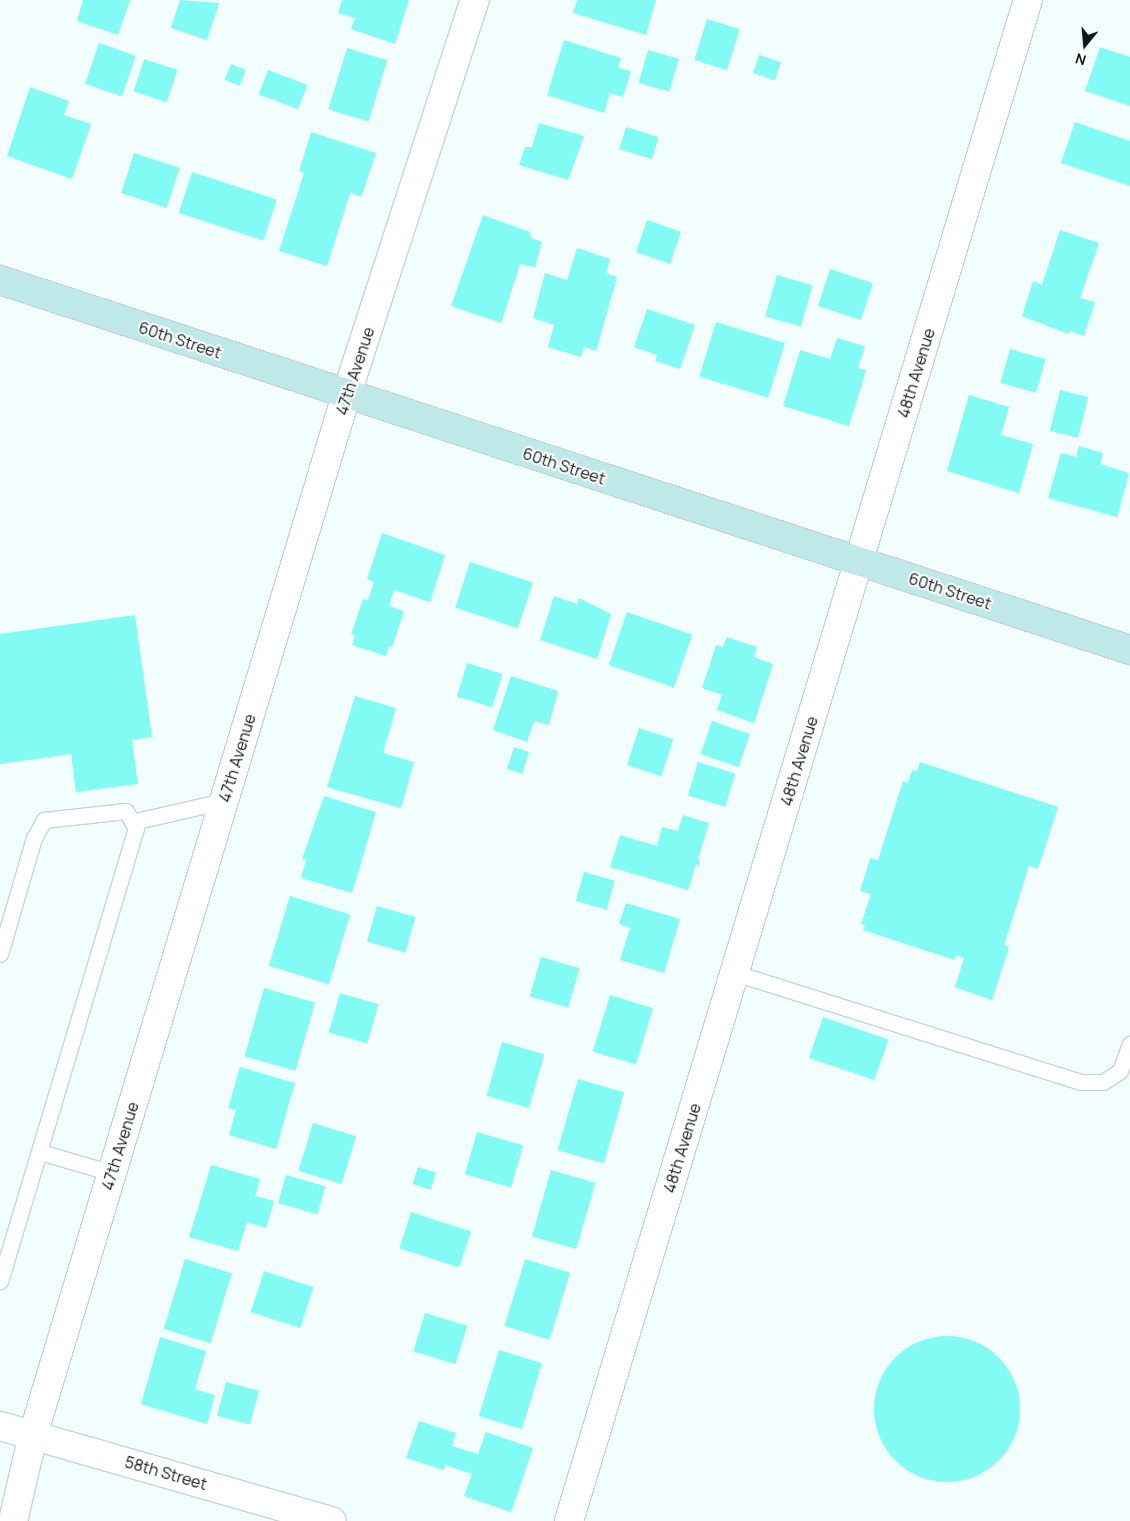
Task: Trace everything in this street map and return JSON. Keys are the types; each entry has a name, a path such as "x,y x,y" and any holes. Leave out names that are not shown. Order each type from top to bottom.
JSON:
{"street":[{"name":"47th Avenue","path":"13,1521 33,1435 346,396 475,0"},
{"name":"48th Avenue","path":"569,1521 860,562 1028,0"},
{"name":"60th Street","path":"0,280 346,396 1130,650"},
{"name":"58th Street","path":"0,1426 332,1521"}],"lane":[{"path":"132,822 224,801"},
{"path":"0,954 34,838 44,820 126,811 136,828 0,1281"},
{"path":"735,973 1081,1082 1104,1082 1120,1072 1130,1044"},
{"path":"40,1152 112,1173"}],"building":[{"path":"83,0 130,0 118,35 77,21"},
{"path":"180,0 219,3 207,40 171,28"},
{"path":"342,0 409,0 395,44 351,29 355,18 338,13"},
{"path":"577,0 656,0 646,35 573,13"},
{"path":"707,19 740,29 727,70 694,60"},
{"path":"564,40 621,58 618,68 631,71 623,97 610,93 604,113 547,95"},
{"path":"99,43 136,56 122,96 85,84"},
{"path":"1100,47 1130,57 1130,106 1085,91"},
{"path":"347,48 387,60 368,121 328,109"},
{"path":"648,50 679,59 669,92 639,83"},
{"path":"759,55 781,62 775,80 753,73"},
{"path":"144,59 177,70 167,102 133,91"},
{"path":"231,64 246,70 239,86 225,80"},
{"path":"268,70 307,85 298,109 259,94"},
{"path":"30,87 69,101 64,115 91,124 72,179 7,156"},
{"path":"1075,122 1130,141 1130,186 1061,163"},
{"path":"539,123 584,136 568,180 519,165 525,147 532,147"},
{"path":"626,127 659,137 652,159 619,149"},
{"path":"311,132 376,153 361,197 350,193 327,266 279,251 304,173 299,171"},
{"path":"134,153 180,168 167,208 121,193"},
{"path":"192,172 277,200 263,240 179,213"},
{"path":"483,215 530,232 531,238 542,242 535,267 520,264 501,323 451,306"},
{"path":"647,220 681,232 670,264 636,252"},
{"path":"1060,230 1099,243 1080,298 1095,302 1084,336 1069,331 1068,334 1022,316 1033,281 1042,285"},
{"path":"577,248 610,259 606,273 617,277 596,351 584,347 581,357 548,347 554,325 533,318 545,273 567,280"},
{"path":"830,269 873,283 861,320 818,306"},
{"path":"777,275 813,285 801,327 765,316"},
{"path":"647,309 695,325 680,369 655,361 657,355 634,347"},
{"path":"716,322 785,343 768,398 699,377"},
{"path":"837,338 865,346 858,368 866,370 849,426 783,406 800,350 830,359"},
{"path":"1010,349 1046,359 1036,393 1000,383"},
{"path":"1060,390 1088,397 1078,438 1050,431"},
{"path":"969,395 1009,407 1001,435 1033,444 1019,493 947,471"},
{"path":"1079,446 1103,453 1100,464 1129,473 1117,517 1048,498 1061,453 1076,457"},
{"path":"382,533 445,555 430,602 394,590 389,606 404,611 392,647 389,646 386,656 352,645 355,635 351,634 363,599 368,600 374,582 367,579"},
{"path":"470,562 533,582 518,628 455,608"},
{"path":"554,596 577,604 579,598 611,614 597,659 540,640"},
{"path":"627,612 692,634 674,687 609,665"},
{"path":"135,615 152,737 132,740 138,784 76,792 71,754 0,764 0,634"},
{"path":"727,637 757,647 754,657 773,664 754,723 717,710 722,695 702,688 716,645 723,647"},
{"path":"467,663 502,674 492,707 457,696"},
{"path":"511,676 558,691 549,725 534,721 527,742 493,730"},
{"path":"355,696 396,708 383,753 414,762 401,808 327,787"},
{"path":"712,721 750,734 738,767 701,754"},
{"path":"639,728 673,739 661,776 627,765"},
{"path":"514,747 529,752 522,774 507,769"},
{"path":"698,762 735,773 725,807 688,795"},
{"path":"920,762 1058,807 1038,869 1029,866 1004,945 1009,947 992,1000 955,987 964,958 956,955 955,960 863,930 865,925 861,924 871,894 860,891 870,858 878,860 903,781 908,783 912,770 917,771"},
{"path":"324,796 376,812 352,893 301,878 306,860 302,859"},
{"path":"683,815 709,823 698,859 700,859 699,866 696,864 688,890 610,867 620,835 657,846 662,827 678,831"},
{"path":"584,872 615,881 606,910 576,901"},
{"path":"290,896 350,914 329,984 269,966"},
{"path":"626,903 680,919 664,973 620,960 630,928 619,924"},
{"path":"377,906 415,917 405,953 367,942"},
{"path":"541,957 579,968 568,1007 530,996"},
{"path":"264,988 315,1003 295,1071 244,1056"},
{"path":"340,993 378,1004 367,1043 329,1032"},
{"path":"610,995 653,1008 636,1065 593,1051"},
{"path":"823,1017 888,1039 874,1080 809,1058"},
{"path":"502,1042 544,1054 529,1108 487,1096"},
{"path":"240,1067 295,1083 276,1149 229,1135 236,1110 228,1108"},
{"path":"578,1079 624,1092 604,1163 558,1150"},
{"path":"313,1123 356,1136 341,1184 298,1171"},
{"path":"477,1132 523,1145 511,1188 465,1174"},
{"path":"211,1165 260,1179 255,1196 274,1201 266,1228 247,1222 238,1251 189,1237"},
{"path":"418,1167 436,1173 431,1190 412,1184"},
{"path":"551,1170 595,1183 576,1249 532,1236"},
{"path":"286,1175 325,1186 317,1214 278,1203"},
{"path":"411,1212 471,1231 459,1268 399,1248"},
{"path":"185,1259 232,1273 211,1343 164,1329"},
{"path":"525,1259 570,1273 549,1340 505,1326"},
{"path":"264,1271 313,1287 300,1328 251,1312"},
{"path":"425,1313 467,1326 455,1364 413,1351"},
{"path":"947,1336 975,1341 999,1357 1015,1381 1020,1409 1015,1437 999,1461 975,1477 947,1482 919,1477 895,1461 879,1437 874,1409 879,1381 895,1357 919,1341"},
{"path":"160,1337 206,1351 195,1389 215,1395 207,1424 141,1404"},
{"path":"499,1350 542,1363 522,1429 479,1416"},
{"path":"226,1382 259,1391 250,1425 217,1416"},
{"path":"419,1421 456,1433 452,1446 478,1454 486,1432 533,1448 511,1512 464,1496 472,1474 445,1465 444,1470 406,1458"}]}
